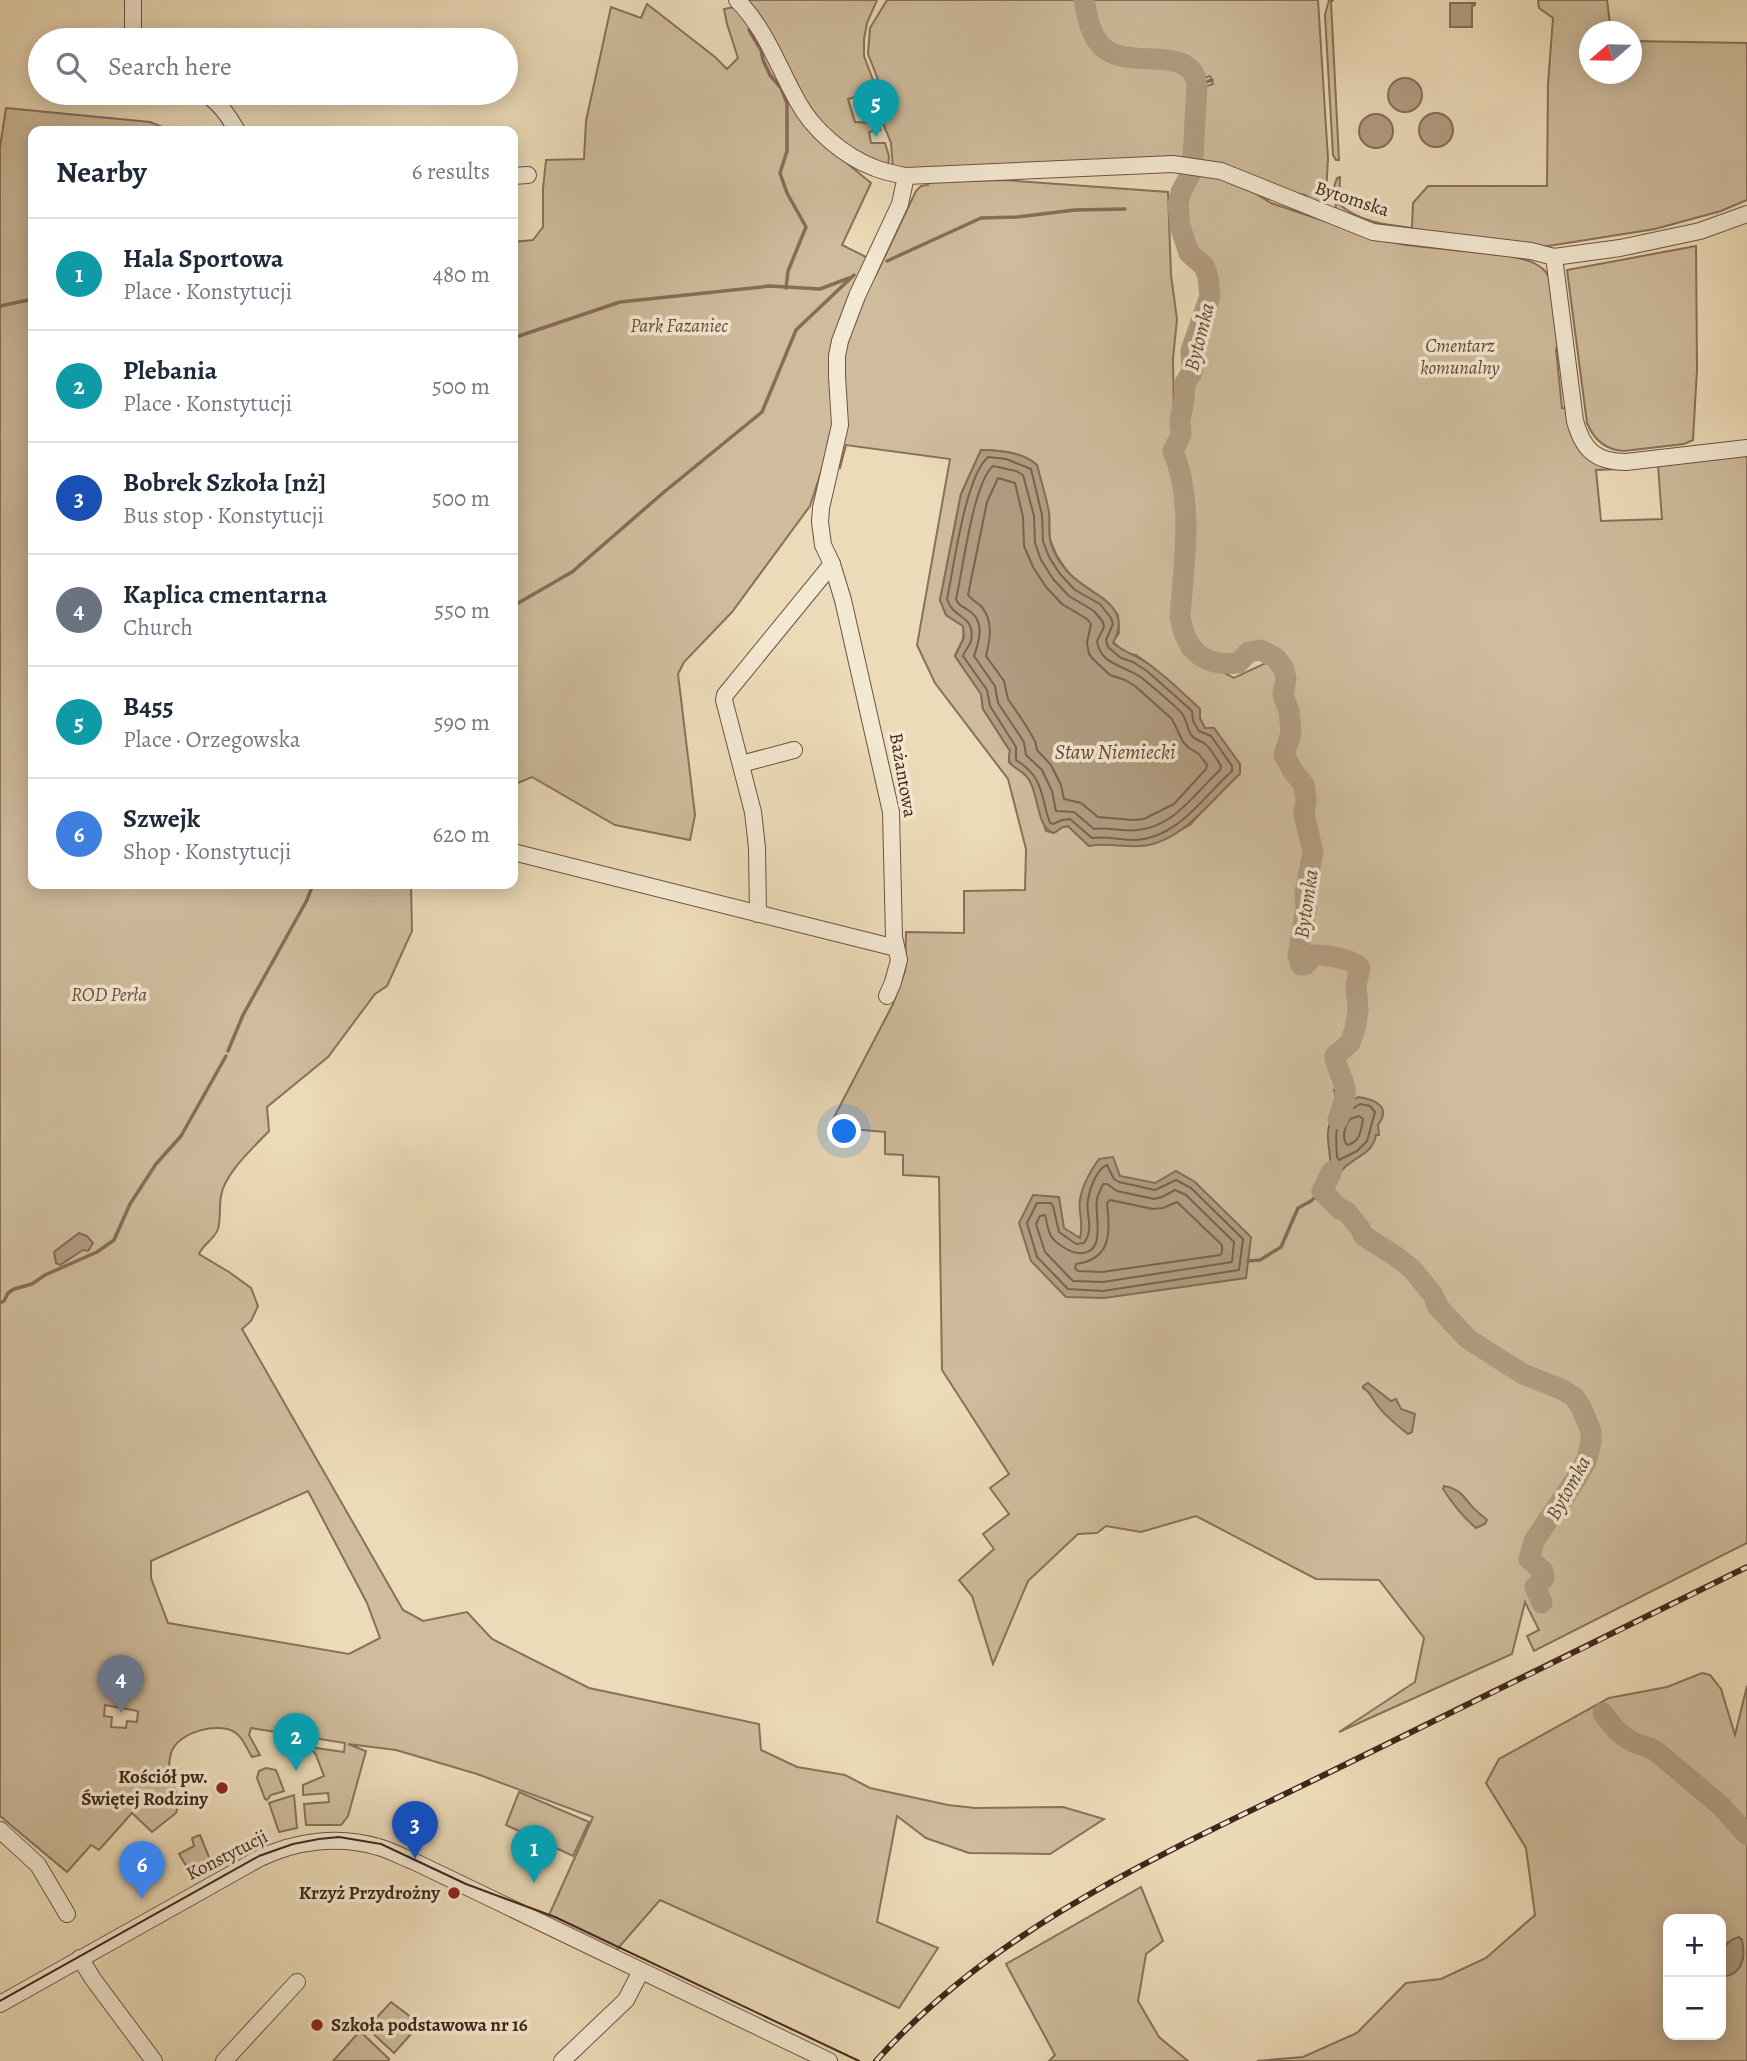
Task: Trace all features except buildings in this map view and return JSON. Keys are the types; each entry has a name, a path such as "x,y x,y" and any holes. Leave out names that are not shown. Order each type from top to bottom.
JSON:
{"street":[{"path":"133,0 133,28"},
{"name":"Bytomska","path":"737,0 762,30 797,101 809,118 850,155 874,168 906,176 1173,164 1221,171 1373,232 1531,251 1554,257 1665,239 1700,231 1747,214"},
{"path":"220,105 234,126"},
{"name":"Bażantowa","path":"887,996 899,960 894,937 891,811 849,624 832,564 823,545 820,522 840,425 838,351 857,296 901,204 906,176"},
{"path":"1554,257 1575,421 1592,454 1612,462 1626,462 1747,448"},
{"path":"758,914 757,848 753,812 724,700 725,695 832,564"},
{"path":"741,764 794,750"},
{"path":"518,853 896,948"},
{"path":"0,1830 38,1865 67,1914"},
{"name":"Konstytucji","path":"0,2004 269,1854 301,1845 339,1840 380,1847 413,1861 829,2061"},
{"path":"80,1958 152,2060"},
{"path":"562,2061 626,2000 641,1971"},
{"path":"223,2061 296,1982"}],"green space":[{"path":"741,0 877,0 867,23 864,39 864,56 876,88 872,107 869,94 848,99 855,122 876,123 880,130 869,132 871,143 885,143 889,156 888,169 875,167 823,130"},
{"path":"887,0 1078,0 1086,32 1100,52 1107,57 1130,64 1177,67 1187,73 1192,86 1189,160 893,169 891,143 877,108 879,82 868,54 870,28"},
{"path":"1088,0 1318,0 1328,159 1326,194 1322,202 1314,202 1305,195 1197,163 1201,93 1204,87 1213,84 1210,76 1200,80 1195,67 1185,60 1171,56 1122,53 1108,48 1096,33"},
{"path":"1329,0 1333,0 1339,160 1333,155 1325,15"},
{"path":"1538,0 1607,0 1610,21 1579,21 1579,84 1642,84 1642,41 1747,43 1747,200 1721,211 1655,229 1542,247 1389,231 1336,209 1334,187 1340,177 1339,204 1347,210 1373,222 1412,228 1413,203 1428,186 1547,186 1548,84 1553,18 1539,8"},
{"path":"647,4 727,69 738,58 724,9 734,7 745,19 825,145 871,183 842,245 866,257 869,260 864,270 876,275 916,191 921,186 928,185 928,182 1003,180 1168,192 1171,275 1177,319 1173,359 1175,473 1179,523 1175,601 1183,652 1234,678 1283,655 1271,646 1260,644 1249,647 1239,657 1220,657 1197,649 1185,628 1191,540 1185,474 1176,451 1183,438 1188,385 1195,373 1195,349 1212,309 1214,292 1209,270 1190,247 1182,223 1182,201 1195,173 1209,174 1252,191 1271,203 1378,239 1406,245 1510,256 1529,261 1545,271 1552,285 1561,341 1556,349 1562,408 1569,409 1572,428 1619,469 1596,470 1601,521 1662,519 1658,465 1743,455 1747,457 1747,1543 1534,1651 1527,1636 1539,1630 1525,1602 1512,1654 1339,1732 1415,1682 1424,1638 1379,1580 1316,1579 1196,1516 1141,1532 1106,1526 1097,1533 1078,1534 1028,1581 993,1664 972,1596 959,1580 994,1549 983,1534 1009,1514 990,1488 1009,1474 942,1370 939,1177 903,1175 903,1155 885,1154 885,1132 829,1127 893,1004 905,971 906,932 964,933 964,891 1025,890 1026,849 1008,779 935,683 917,645 950,459 846,445 840,468 824,463 810,506 732,612 684,662 678,674 695,815 690,840 615,825 532,777 518,783 518,242 533,240 543,227 546,160 584,159 586,121 611,7 641,18","holes":["981,450 1003,451 1037,465 1049,514 1050,539 1056,554 1080,585 1104,599 1118,615 1119,633 1113,642 1125,653 1136,655 1151,666 1200,709 1199,718 1205,728 1214,728 1226,747 1221,790 1190,825 1153,844 1089,846 1068,826 1054,833 1046,831 1031,781 1009,762 1010,751 983,709 981,694 955,656 963,639 963,626 946,615 940,600 961,494"]},
{"name":"ROD Perła","path":"6,108 150,122 160,126 28,126 28,889 411,889 412,931 387,986 375,994 328,1057 267,1107 269,1131 240,1161 228,1179 221,1196 218,1229 199,1254 251,1288 258,1306 251,1321 242,1329 403,1610 423,1621 467,1612 492,1639 589,1688 759,1724 761,1750 797,1767 845,1775 870,1788 948,1805 975,1808 1063,1807 1104,1819 1050,1854 969,1853 926,1838 897,1816 877,1922 938,1948 899,2008 660,1900 613,1954 545,1924 593,1817 477,1774 396,1750 348,1744 366,1751 348,1816 341,1825 306,1825 304,1804 329,1802 328,1793 303,1795 303,1785 324,1776 310,1747 344,1752 345,1743 251,1728 249,1735 260,1755 252,1757 241,1738 230,1730 200,1730 182,1739 171,1753 170,1777 180,1799 176,1813 152,1832 132,1813 99,1850 91,1845 67,1872 0,1816 0,147","holes":["308,1491 367,1603 380,1638 349,1654 168,1623 151,1578 151,1561","105,1705 138,1711 137,1722 127,1721 126,1728 111,1727 112,1717 104,1716"]},
{"path":"1696,246 1697,369 1693,440 1684,444 1624,451 1611,449 1597,439 1587,423 1567,270"},
{"path":"1702,1673 1710,1675 1721,1689 1735,1735 1747,1686 1747,2061 1257,2061 1303,2057 1357,2033 1406,1983 1441,1979 1486,1958 1535,1915 1526,1848 1486,1783 1499,1759 1609,1698 1667,1687"},
{"path":"266,1768 276,1770 284,1791 271,1795 267,1800 257,1778 259,1771"},
{"path":"519,1792 589,1822 573,1856 506,1825"},
{"path":"294,1795 297,1828 279,1832 269,1803"},
{"path":"200,1835 211,1862 191,1874 179,1854 194,1846 192,1838"},
{"path":"1141,1887 1163,1941 1146,1954 1138,2001 1159,2037 1188,2061 1049,2061 1055,2055 1006,1964"},
{"path":"391,2002 420,2024 394,2053 367,2028"},
{"path":"360,2031 389,2059 388,2061 333,2061"}],"water":[{"path":"1450,3 1475,3 1472,6 1472,27 1450,27"},
{"path":"1405,78 1417,83 1422,95 1417,107 1405,112 1393,107 1388,95 1393,83"},
{"path":"1436,113 1448,118 1453,130 1448,142 1436,147 1424,142 1419,130 1424,118"},
{"path":"1376,114 1388,119 1393,131 1388,143 1376,148 1364,143 1359,131 1364,119"},
{"name":"Staw Niemiecki","path":"981,450 1018,455 1037,465 1049,512 1049,536 1053,548 1068,572 1114,609 1118,618 1118,629 1113,643 1157,670 1176,686 1200,709 1200,718 1205,728 1214,728 1240,764 1240,774 1209,805 1187,825 1162,841 1142,846 1089,846 1068,826 1054,833 1048,830 1040,817 1030,783 1026,776 1010,763 1010,751 983,709 981,694 955,656 964,638 963,626 946,615 940,600 961,494"},
{"path":"1334,1090 1348,1093 1349,1103 1358,1097 1375,1102 1382,1108 1383,1113 1378,1125 1379,1135 1376,1135 1372,1146 1342,1170 1325,1195 1319,1195 1318,1190 1330,1165 1328,1132 1336,1108"},
{"path":"1113,1157 1120,1176 1155,1183 1176,1171 1195,1182 1251,1237 1246,1278 1104,1298 1066,1297 1031,1261 1019,1223 1033,1195 1059,1197 1064,1228 1080,1238 1080,1200 1085,1184 1099,1159"},
{"path":"79,1233 87,1236 93,1243 88,1251 83,1250 60,1265 56,1263 54,1252"},
{"path":"1368,1383 1391,1401 1396,1399 1401,1409 1415,1414 1412,1432 1408,1434 1381,1410 1363,1388"},
{"path":"1444,1486 1461,1493 1487,1520 1485,1524 1476,1528 1471,1524 1450,1499 1443,1489"},
{"path":"1739,1937 1742,1940 1743,1957 1737,1970 1727,1976 1726,1945"}],"waterway":[{"name":"Bytomka","path":"1084,0 1093,33 1105,49 1130,58 1173,61 1193,72 1197,85 1193,158"},
{"path":"749,30 761,50 770,75 781,88 787,103 787,151 780,173 787,193 806,227 788,271 786,288"},
{"path":"1197,85 1212,80"},
{"name":"Bytomka","path":"1192,171 1178,204 1180,226 1189,253 1204,266 1210,296 1191,351 1192,372 1185,383 1180,420 1181,435 1173,451 1184,491 1186,533 1180,616 1186,638 1205,659 1238,663 1249,652 1261,650 1276,658 1284,669 1286,679 1283,695 1289,711 1291,733 1284,755 1304,785 1304,814 1313,852 1305,892 1306,908 1298,956 1301,965 1305,965 1314,955 1319,955 1346,960 1360,968 1356,985 1358,1010 1355,1029 1350,1043 1335,1056 1345,1092 1338,1119"},
{"path":"887,261 981,218 1075,210 1125,209"},
{"path":"518,603 572,572 762,412 796,330 854,275"},
{"path":"518,336 620,302 770,286 820,289 849,278"},
{"path":"0,306 28,300"},
{"path":"228,1051 243,1015 311,889"},
{"path":"0,1303 14,1289 32,1284 45,1275 97,1252 114,1240 130,1204 156,1164 181,1136 226,1056"},
{"name":"Bytomka","path":"1332,1171 1322,1191 1340,1209 1347,1212 1364,1236 1412,1269 1433,1295 1438,1307 1468,1339 1523,1374 1563,1390 1574,1397 1581,1407 1591,1431 1587,1459 1534,1541 1529,1559 1543,1571 1544,1578 1535,1587 1542,1603"},
{"path":"1248,1261 1260,1260 1281,1247 1298,1208 1320,1193"},
{"name":"Bytomka","path":"1603,1713 1622,1734 1631,1741 1657,1752 1721,1806 1747,1835"}],"tram line":[{"path":"0,2001 259,1856 293,1844 339,1837 381,1844 466,1884 555,1917 859,2061"}],"railway":[{"path":"876,2061 923,2013 974,1970 1085,1897 1204,1834 1747,1567"}],"place":[{"name":"B455","path":"876,137"},
{"name":"Kaplica cmentarna","path":"121,1713"},
{"name":"Plebania","path":"296,1771"},
{"name":"Kościół pw. Świętej Rodziny","path":"222,1788"},
{"name":"Bobrek Szkoła [nż]","path":"415,1859"},
{"name":"Hala Sportowa","path":"534,1883"},
{"name":"Krzyż Przydrożny","path":"454,1893"},
{"name":"Szwejk","path":"142,1899"},
{"name":"Szkoła podstawowa nr 16","path":"317,2025"}],"park label":[{"name":"Park Fazaniec","path":"679,326"},
{"name":"Cmentarz komunalny","path":"1460,357"}]}
